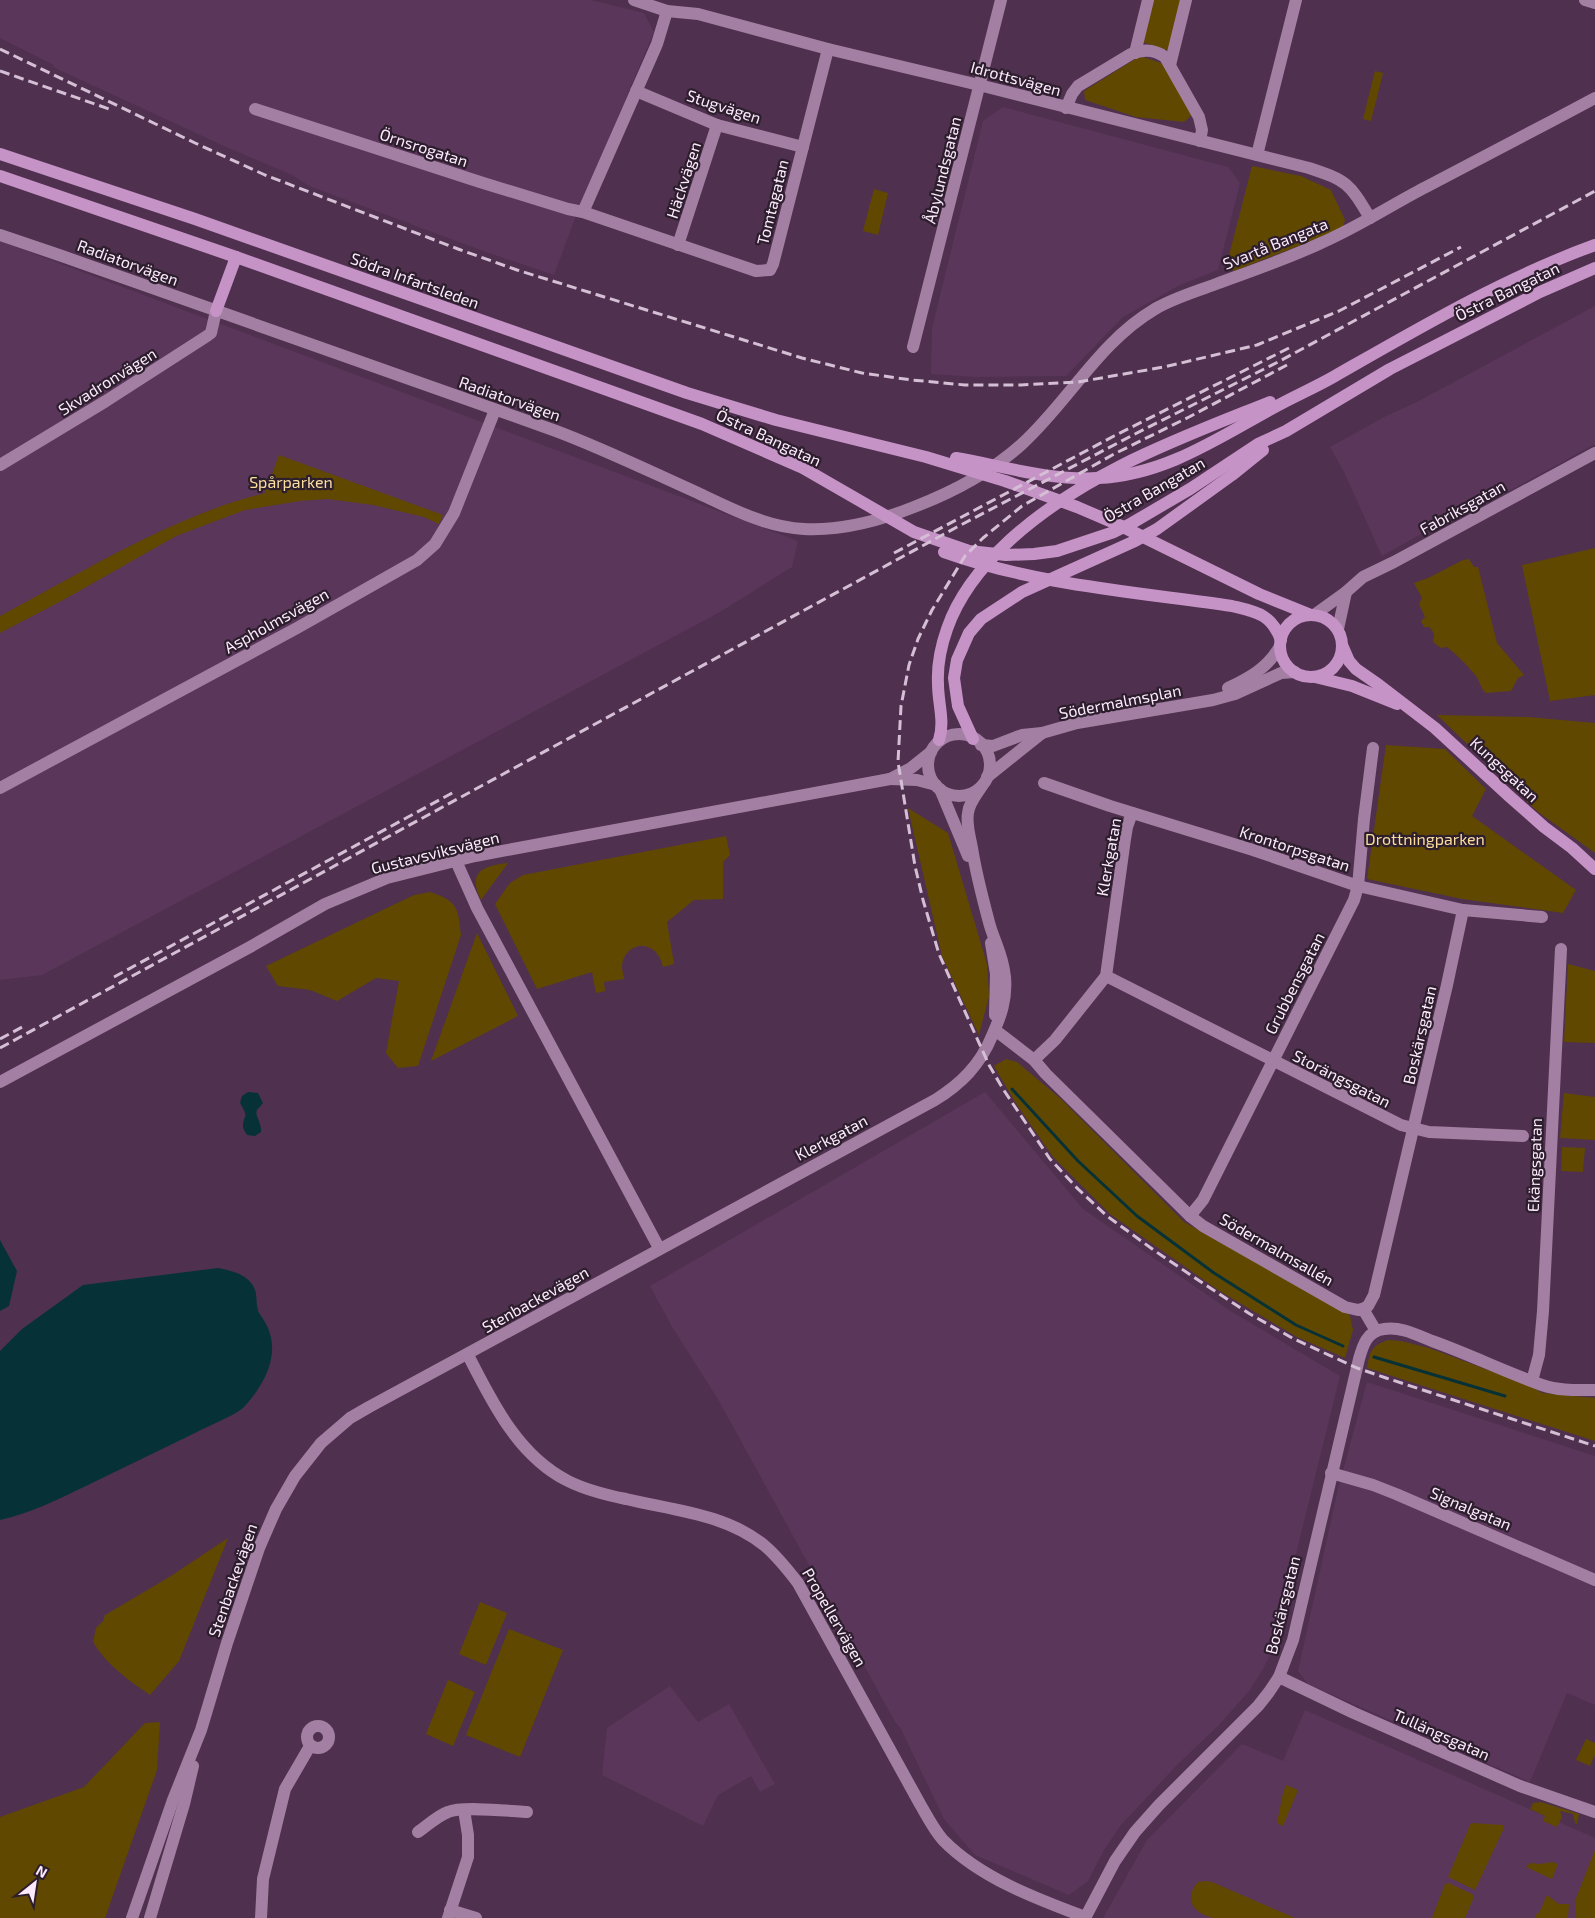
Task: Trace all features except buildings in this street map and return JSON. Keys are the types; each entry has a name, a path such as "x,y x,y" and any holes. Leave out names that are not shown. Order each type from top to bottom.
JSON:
{"main road":[{"name":"Södra Infartsleden","path":"0,154 205,223 687,393 820,432 926,456"},
{"path":"0,176 236,257 216,311"},
{"name":"Östra Bangatan","path":"926,456 957,458 1009,470 1073,478 1122,476 1148,470 1190,454 1477,298 1539,268 1595,245"},
{"name":"Östra Bangatan","path":"236,257 681,416 751,444 770,454 798,475 832,490 914,532 969,551 1006,555 1057,551 1104,536 1132,523 1161,508 1258,444 1286,431 1390,369 1540,292 1595,268"},
{"path":"939,740 942,729 938,683 939,659 946,630 966,591 990,559 1004,546 1053,505 1121,465 1200,430 1333,377"},
{"path":"977,742 958,706 954,678 958,660 968,633 981,619 1022,592 1157,529 1232,475 1286,431"},
{"path":"832,490 914,540 966,560 1047,580 1232,606 1261,614 1273,623 1283,659 1295,672 1301,675 1314,676 1326,673 1336,665 1340,657 1342,645 1338,629 1328,619 1312,615 1259,594 1119,525 1077,507 1005,481 926,456"},
{"path":"1280,643 1284,630 1293,621 1298,617 1312,615"},
{"name":"Kungsgatan","path":"1342,645 1349,661 1356,670 1418,714 1450,740 1516,803 1595,869"},
{"name":"Kungsgatan","path":"1314,676 1352,686 1418,714"},
{"name":"Kungsgatan","path":"1572,848 1595,860"}],"street":[{"name":"Idrottsvägen","path":"634,0 667,12 698,14 828,49 1309,168 1336,177 1353,191 1370,218"},
{"name":"Åbylundsgatan","path":"913,347 1001,0"},
{"path":"1134,52 1148,0"},
{"path":"1170,65 1186,0"},
{"path":"1256,155 1296,0"},
{"path":"1585,0 1595,2"},
{"path":"584,212 663,27 667,12"},
{"name":"Tomtagatan","path":"678,244 756,271 770,270 828,49"},
{"path":"1066,108 1078,86 1134,52 1140,50 1158,52 1165,57 1199,117 1202,130 1200,141"},
{"name":"Stugvägen","path":"636,91 717,125 803,147"},
{"name":"Svartå Bangata","path":"1001,461 1051,416 1114,340 1155,310 1178,298 1298,254 1340,235 1595,98"},
{"name":"Örnsrogatan","path":"255,109 480,182 568,209 584,212 678,244"},
{"name":"Häckvägen","path":"678,244 717,125"},
{"name":"Radiatorvägen","path":"0,235 593,445 736,512 772,524 801,529 843,528 893,516 954,490 1001,461"},
{"name":"Skvadronvägen","path":"0,466 118,394 207,336 210,333 216,311"},
{"name":"Aspholmsvägen","path":"0,788 297,628 427,553 454,513 495,410"},
{"name":"Fabriksgatan","path":"1312,615 1346,592 1363,577 1595,453"},
{"path":"1338,629 1346,592"},
{"name":"Södermalmsplan","path":"1252,681 1273,658 1280,643"},
{"name":"Södermalmsplan","path":"939,740 950,734 962,735 977,742 993,746 1022,735 1042,733 1075,724 1124,717 1203,701 1252,681 1282,673 1295,672"},
{"name":"Södermalmsplan","path":"938,787 947,794 970,795 1042,733"},
{"path":"939,740 931,752 928,762 929,771 931,778 938,787 976,874"},
{"path":"977,742 989,757 990,767 985,782 971,803 968,813 968,824 976,874 1002,959 1005,978 1002,1014 995,1030"},
{"name":"Grubbensgatan","path":"1190,1216 1203,1200 1354,900 1358,886 1373,748"},
{"name":"Gustavsviksvägen","path":"890,779 911,768 931,752"},
{"name":"Gustavsviksvägen","path":"0,1082 242,952 325,904 387,878 456,860 890,779 917,780 938,787"},
{"name":"Krontorpsgatan","path":"1044,784 1253,850 1358,886 1463,910 1542,917"},
{"name":"Klerkgatan","path":"1106,976 1125,839 1132,813"},
{"path":"456,860 481,917 659,1248"},
{"name":"Boskärsgatan","path":"1363,1309 1368,1306 1374,1295 1463,910"},
{"name":"Ekängsgatan","path":"1532,1381 1540,1356 1543,1312 1560,949"},
{"path":"1034,1060 1055,1040 1106,976"},
{"name":"Storängsgatan","path":"1106,976 1401,1125 1429,1132 1523,1136"},
{"name":"Klerkgatan","path":"659,1248 951,1090 978,1064 995,1030"},
{"name":"Södermalmsallén","path":"995,1030 1034,1060 1190,1216 1203,1226 1345,1307 1358,1310 1363,1309"},
{"name":"Stenbackevägen","path":"150,1918 184,1804 200,1730 217,1674 259,1548 276,1508 295,1476 321,1443 350,1418 468,1355 659,1248"},
{"path":"1363,1309 1376,1331 1388,1328 1408,1332 1532,1381 1559,1389 1595,1390"},
{"name":"Boskärsgatan","path":"1085,1918 1106,1876 1136,1832 1159,1805 1258,1706 1279,1677 1292,1640 1361,1352 1366,1340 1376,1331"},
{"name":"Propellervägen","path":"468,1355 509,1428 539,1461 560,1476 582,1487 610,1496 698,1514 747,1534 765,1546 798,1583 920,1804 942,1839 971,1864 988,1874 1085,1918"},
{"name":"Signalgatan","path":"1331,1473 1373,1485 1404,1497 1595,1580"},
{"name":"Tullängsgatan","path":"1279,1677 1354,1713 1520,1786 1595,1812"},
{"name":"Stenbackevägen","path":"132,1918 172,1800 200,1730"},
{"path":"262,1918 263,1879 285,1789 310,1746"},
{"path":"418,1832 446,1812 464,1810 527,1812"},
{"path":"464,1810 469,1846 468,1856 449,1914 476,1918"}],"shaded area":[{"path":"0,0 591,0 644,13 654,32 577,213 554,275 483,251 309,186 292,175 224,146 53,67 54,65 0,38"},
{"path":"1003,107 1228,167 1240,183 1218,270 1180,285 1123,317 1066,376 977,377 931,374 932,328 983,121"},
{"path":"0,241 798,541 792,567 720,612 42,975 0,980"},
{"path":"1595,306 1595,444 1476,509 1473,505 1382,556 1344,472 1330,447"},
{"path":"248,1092 258,1093 263,1103 256,1112 261,1132 255,1136 247,1135 243,1128 245,1114 240,1103 242,1096"},
{"path":"985,1092 1083,1209 1229,1310 1340,1376 1272,1651 1263,1669 1249,1691 1219,1725 1177,1765 1121,1825 1104,1850 1088,1881 1069,1895 975,1855 944,1819 901,1729 895,1722 719,1401 671,1325 650,1286"},
{"path":"0,1240 17,1271 9,1306 0,1311"},
{"path":"218,1268 242,1275 251,1283 256,1294 258,1311 268,1328 272,1352 270,1363 266,1375 253,1397 244,1407 229,1417 34,1510 0,1520 0,1351 22,1329 83,1285"},
{"path":"1367,1382 1595,1456 1595,1705 1567,1693 1530,1782 1308,1684 1298,1671 1338,1489"},
{"path":"670,1686 698,1722 729,1704 775,1784 760,1792 751,1776 718,1795 703,1826 602,1775 607,1728"},
{"path":"1305,1710 1595,1838 1595,1918 1103,1918 1147,1840 1242,1744 1283,1761"}],"green space":[{"path":"1152,0 1183,0 1170,51 1142,42"},
{"path":"1140,56 1167,65 1192,115 1184,122 1136,117 1085,100 1084,91"},
{"path":"1375,71 1383,73 1371,121 1363,119"},
{"path":"1252,166 1301,176 1331,190 1345,220 1342,229 1234,271 1226,267"},
{"path":"874,189 888,193 878,235 863,231"},
{"name":"Spårparken","path":"279,455 443,515 439,524 424,517 373,505 327,499 300,501 245,510 176,536 65,599 0,633 0,616 96,564 195,516 265,493"},
{"path":"1595,548 1595,695 1550,701 1522,565"},
{"path":"1469,559 1474,567 1478,567 1497,643 1524,675 1518,678 1511,691 1486,693 1470,668 1447,647 1441,648 1433,642 1433,632 1429,627 1424,627 1421,621 1425,617 1419,604 1422,598 1414,583"},
{"name":"Drottningparken","path":"1437,715 1528,717 1595,723 1595,853 1538,812"},
{"name":"Drottningparken","path":"1386,745 1445,749 1486,789 1472,816 1576,890 1563,913 1462,899 1367,879"},
{"path":"908,808 948,833 987,964 989,996 979,1035 942,956"},
{"path":"726,836 730,855 723,862 723,899 694,900 667,922 674,964 663,967 660,957 654,951 648,947 641,946 628,952 624,958 622,967 624,979 604,982 605,991 596,993 592,972 537,989 495,904 510,883 523,875"},
{"path":"508,863 481,900 477,890 477,876 485,868"},
{"path":"430,892 451,902 455,907 459,918 461,935 418,1066 398,1068 386,1053 399,981 376,978 337,1001 310,990 278,986 266,966 414,895"},
{"path":"477,933 518,1016 431,1061"},
{"path":"1568,964 1595,971 1595,1043 1564,1042"},
{"path":"1006,1059 1017,1062 1061,1099 1184,1222 1350,1315 1353,1330 1345,1358 1297,1337 1218,1290 1110,1214 1053,1157 1015,1102 994,1066"},
{"path":"1564,1093 1595,1097 1595,1140 1560,1138"},
{"path":"1562,1147 1585,1148 1583,1172 1561,1171"},
{"path":"1388,1340 1401,1341 1429,1348 1488,1370 1512,1374 1542,1393 1595,1398 1595,1441 1367,1368 1372,1350"},
{"path":"228,1538 179,1661 150,1695 118,1672 105,1658 93,1642 96,1628 103,1621 105,1615 171,1576"},
{"path":"480,1602 507,1613 486,1665 459,1654"},
{"path":"509,1629 563,1650 520,1757 466,1735"},
{"path":"448,1680 475,1692 453,1746 426,1734"},
{"path":"160,1722 157,1770 105,1918 0,1918 0,1817 84,1787 145,1723"},
{"path":"1586,1739 1595,1743 1595,1755 1590,1766 1576,1760"},
{"path":"1286,1785 1298,1790 1283,1826 1277,1823"},
{"path":"1541,1802 1579,1814 1577,1824 1573,1814 1560,1811 1562,1817 1557,1827 1543,1821 1545,1816 1530,1809 1533,1803"},
{"path":"1471,1823 1503,1825 1504,1828 1475,1890 1448,1877"},
{"path":"1595,1850 1595,1918 1576,1918 1575,1901"},
{"path":"1552,1862 1558,1864 1552,1879 1526,1867 1530,1863"},
{"path":"1206,1881 1295,1918 1213,1918 1206,1916 1192,1905 1191,1894 1198,1882"},
{"path":"1449,1883 1472,1894 1474,1897 1465,1918 1432,1918 1445,1884"},
{"path":"1547,1895 1559,1904 1569,1904 1568,1918 1535,1918"}],"waterway":[{"path":"1012,1089 1078,1161 1137,1216 1214,1273 1296,1325 1343,1346"},
{"path":"1374,1357 1505,1396"}],"railway":[{"path":"0,49 265,175 458,249 517,270 802,358 862,373 912,380 965,385 1078,382 1164,367 1257,345 1339,311 1461,247"},
{"path":"0,71 112,110"},
{"path":"0,1048 957,527 1276,363 1595,191"},
{"path":"894,553 1114,436 1289,348"},
{"path":"1287,365 1114,454 1022,506 983,538 965,556 932,610 918,639 909,665 901,706 898,762 915,866 923,900 939,954 989,1065 1050,1159 1107,1216 1204,1284 1250,1314 1294,1339 1357,1368 1595,1446"},
{"path":"114,977 454,792"},
{"path":"0,1039 24,1026"}]}
